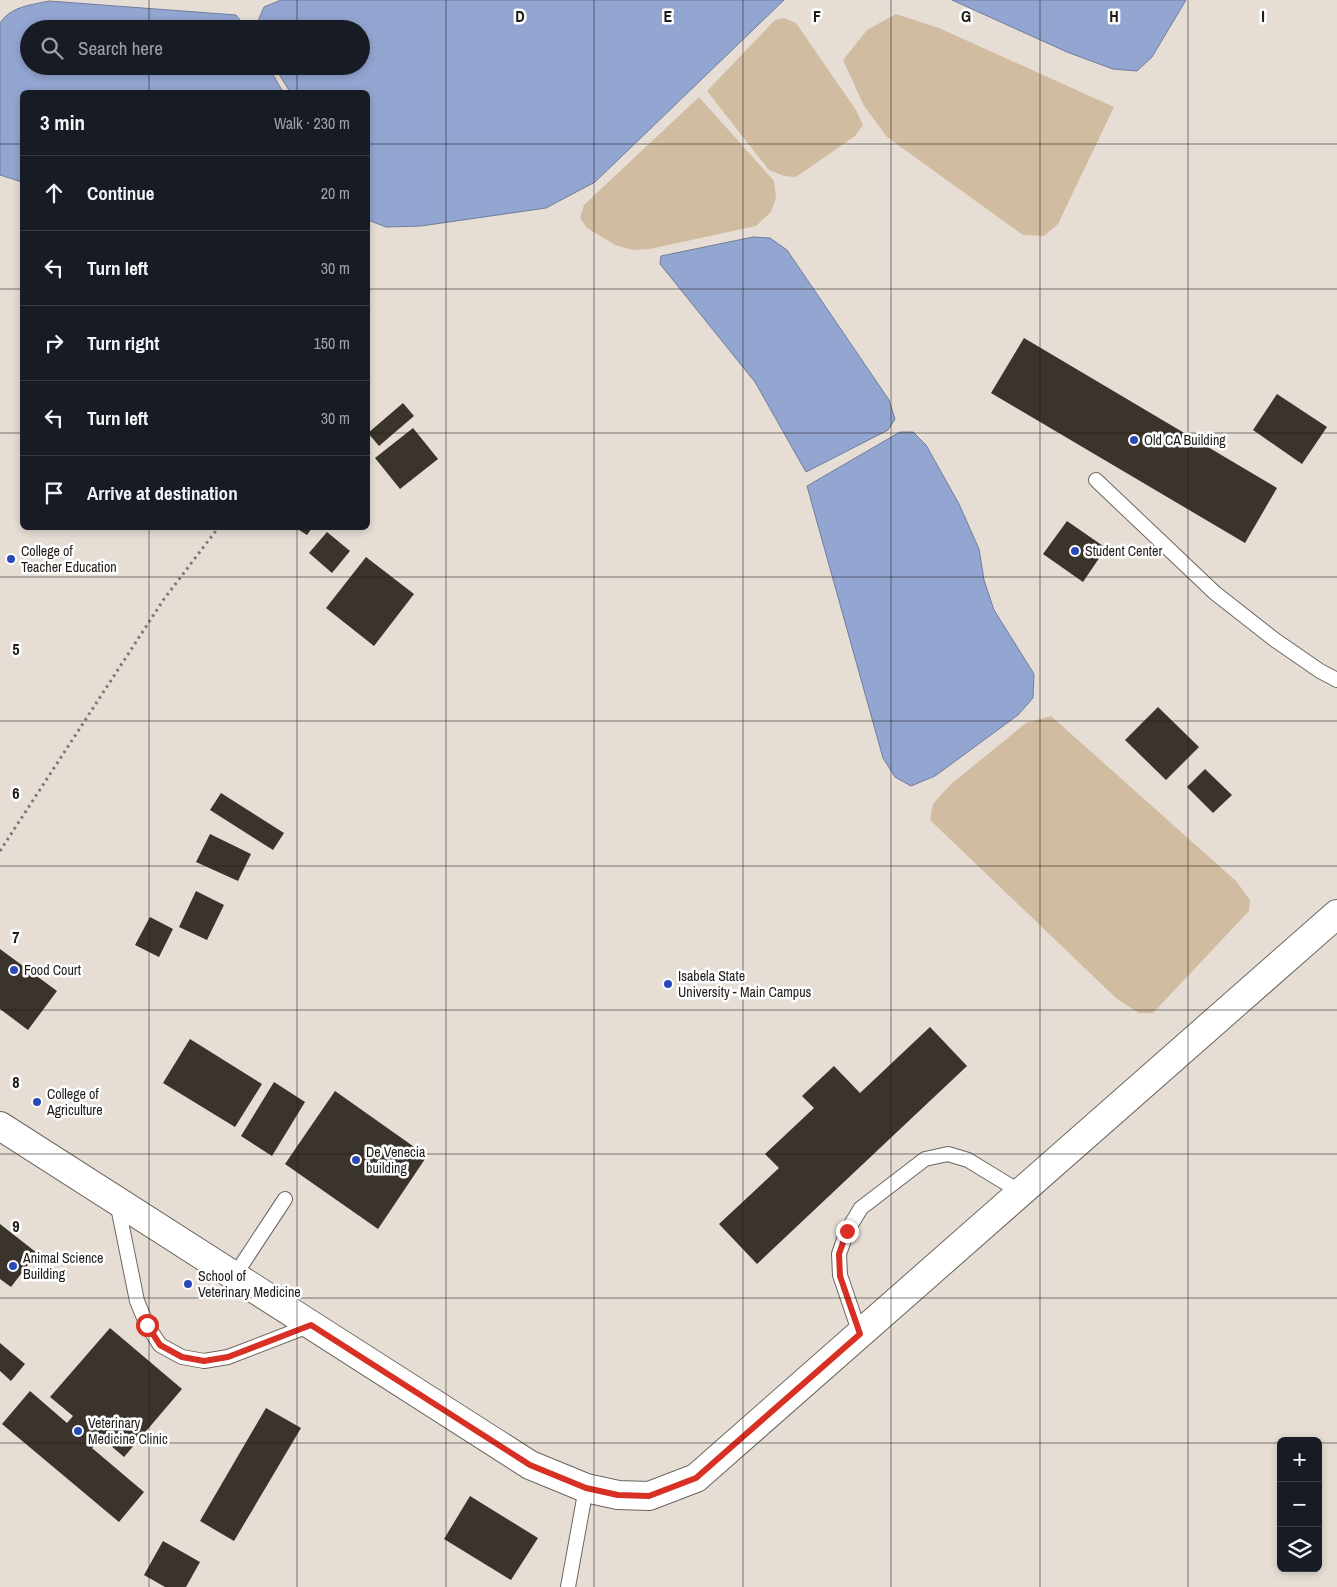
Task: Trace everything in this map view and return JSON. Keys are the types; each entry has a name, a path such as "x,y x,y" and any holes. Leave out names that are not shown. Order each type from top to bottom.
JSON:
{"street":[{"path":"0,1126 530,1465 586,1488 618,1495 649,1496 696,1478 1337,914"}],"lane":[{"path":"1096,480 1215,593 1275,640 1320,671 1337,680"},
{"path":"860,1334 840,1276 839,1254 847,1231 861,1208 925,1159 948,1154 968,1160 1022,1193"},
{"path":"235,1275 285,1199"},
{"path":"117,1202 136,1301 147,1325 160,1345 182,1357 204,1361 228,1357 311,1325"},
{"path":"568,1587 586,1488"}],"path":[{"path":"0,851 164,599 216,530"}],"shaded area":[{"path":"896,14 939,28 1114,107 1058,224 1044,236 1023,235 887,137 864,106 843,60 867,30"},
{"path":"784,18 796,23 856,110 863,125 855,136 796,177 784,176 769,170 707,91 775,20"},
{"path":"699,97 774,181 776,198 771,212 756,226 650,249 633,250 615,245 587,228 580,218 584,205"},
{"path":"1051,716 1236,881 1250,900 1249,911 1153,1013 1139,1013 1117,999 930,820 933,804 950,785 1026,723"}],"water":[{"path":"281,0 784,0 595,182 546,208 421,226 386,227 370,221 370,90 289,90 280,75 370,75 370,20 258,20 264,7"},
{"path":"952,0 1186,0 1152,57 1137,71 1113,69 1067,52"},
{"path":"49,1 236,15 240,20 20,20 20,75 273,75 282,90 20,90 20,181 0,175 0,23 10,13 29,5"},
{"path":"753,237 770,238 787,250 889,400 895,419 888,430 806,472 755,382 660,264 661,256"},
{"path":"900,432 913,432 926,445 959,504 979,549 984,580 994,610 1034,674 1033,698 1018,715 935,776 911,786 895,777 883,758 807,486"}],"building":[{"name":"Old CA Building","path":"1024,338 1277,488 1245,543 991,393"},
{"path":"1277,394 1327,427 1302,464 1253,430"},
{"path":"403,403 414,416 379,446 370,435 370,431"},
{"path":"413,428 438,459 400,489 375,458"},
{"name":"Student Center","path":"1067,521 1106,548 1083,582 1043,554"},
{"path":"299,530 311,530 307,535"},
{"path":"327,532 350,551 332,573 309,553"},
{"path":"366,557 414,594 374,646 326,608"},
{"path":"1158,707 1199,747 1166,780 1125,740"},
{"path":"1205,769 1232,795 1213,813 1187,787"},
{"path":"221,793 284,833 273,850 210,810"},
{"path":"210,834 251,854 238,881 196,862"},
{"path":"196,891 224,905 207,940 179,927"},
{"path":"150,917 173,929 159,957 135,945"},
{"name":"Food Court","path":"0,949 57,991 28,1030 0,1009"},
{"path":"930,1027 967,1066 757,1264 719,1224 779,1168 765,1154 814,1108 802,1096 834,1066 860,1093"},
{"path":"190,1039 262,1084 235,1127 163,1083"},
{"path":"274,1082 305,1102 272,1156 241,1136"},
{"name":"De Venecia building","path":"335,1091 427,1156 378,1229 285,1164"},
{"name":"Animal Science Building","path":"0,1224 37,1253 11,1287 0,1279"},
{"name":"Veterinary Medicine Clinic","path":"110,1328 182,1389 124,1457 102,1438 92,1448 144,1492 119,1522 2,1424 30,1391 67,1423 73,1416 50,1397"},
{"path":"0,1343 25,1364 11,1381 0,1371"},
{"path":"266,1408 301,1428 234,1541 200,1521"},
{"path":"470,1496 538,1538 511,1580 444,1539"},
{"path":"163,1541 200,1562 186,1587 165,1587 144,1575"}],"place":[{"name":"Old CA Building","path":"1134,440"},
{"name":"Student Center","path":"1075,551"},
{"name":"College of Teacher Education","path":"11,559"},
{"name":"Food Court","path":"14,970"},
{"name":"Isabela State University - Main Campus","path":"668,984"},
{"name":"College of Agriculture","path":"37,1102"},
{"name":"De Venecia building","path":"356,1160"},
{"name":"Animal Science Building","path":"13,1266"},
{"name":"School of Veterinary Medicine","path":"188,1284"},
{"name":"Veterinary Medicine Clinic","path":"78,1431"}],"route":[{"path":"147,1325 160,1345 182,1357 204,1361 228,1357 311,1325 530,1465 586,1488 618,1495 649,1496 696,1478 860,1334 840,1276 839,1254 847,1231"}]}
